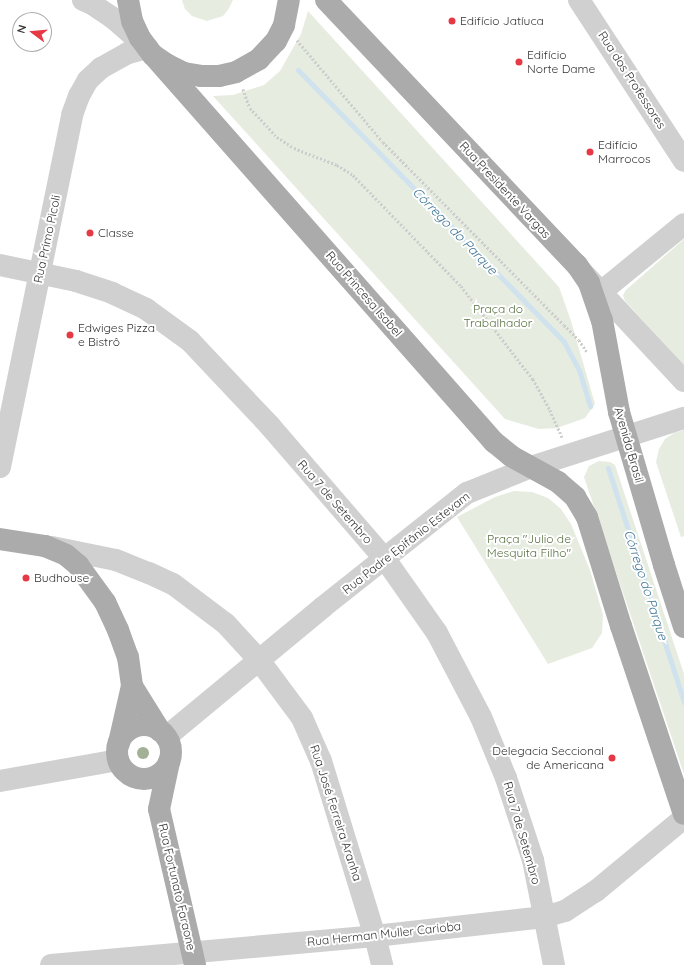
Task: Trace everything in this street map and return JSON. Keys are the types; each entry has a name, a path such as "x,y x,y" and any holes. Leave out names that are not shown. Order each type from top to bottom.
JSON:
{"main road":[{"name":"Rua Princesa Isabel","path":"128,0 132,21 140,38 150,51 494,442 510,456 550,476 568,489 582,507 587,517 621,626 684,814"},
{"path":"150,51 168,65 184,73 201,76 219,76 236,72 253,63 268,51 276,41 284,25 289,0"},
{"name":"Rua Presidente Vargas","path":"326,0 577,265"},
{"name":"Avenida Brasil","path":"577,265 589,283 596,301 626,436 684,626"},
{"path":"0,539 45,546 66,555 78,565 105,602 118,630 125,651 132,686 120,757 135,777 151,778 165,769 169,762"},
{"path":"132,686 170,744 169,762 159,809"},
{"path":"120,757 128,730 144,725 163,734"},
{"path":"120,757 159,809"},
{"name":"Rua Fortunato Faraone","path":"159,809 193,958"}],"street":[{"path":"83,0 92,4 113,18 150,51"},
{"name":"Rua dos Professores","path":"579,0 684,161"},
{"name":"Rua Primo Picoli","path":"0,467 72,115 79,96 88,80 101,68 128,53 150,51"},
{"path":"601,292 684,224"},
{"name":"Rua 7 de Setembro","path":"0,265 40,272 76,281 112,293 146,309 190,341 270,426 385,559 437,633 481,717 520,818 533,860 554,965"},
{"name":"Rua Presidente Vargas","path":"577,265 684,380"},
{"name":"Rua Padre Epifânio Estevam","path":"163,734 259,660 468,493 530,467 684,418"},
{"name":"Rua José Ferreira Aranha","path":"45,546 116,560 149,572 173,584 226,624 259,660 302,718 321,761 375,936 382,965"},
{"path":"0,781 120,757"},
{"name":"Rua Herman Muller Carioba","path":"51,965 193,958 544,917 565,911 596,891 684,818"}],"path":[{"path":"284,25 383,142 574,335 589,358"},
{"path":"236,72 250,108 264,126 294,148 337,165 353,175 461,286 533,379 550,410 581,450"}],"green space":[{"path":"182,0 233,0 223,16 207,21 192,16 185,9"},
{"name":"Praça do Trabalhador","path":"308,11 559,287 571,321 595,404 585,418 557,428 539,429 505,419 213,96 233,95 264,85 280,71 301,34"},
{"path":"684,239 684,366 625,301 623,295 626,290"},
{"path":"684,430 684,536 681,537 656,462 659,449 665,439 674,433"},
{"path":"599,461 610,462 615,465 684,674 684,774 584,477 589,466"},
{"name":"Praça \"Julio de Mesquita Filho\"","path":"514,491 532,492 548,498 561,509 571,524 590,570 603,615 602,633 592,648 548,664 457,517 495,497"}],"waterway":[{"name":"Córrego do Parque","path":"298,70 564,342 579,370 590,406"},
{"name":"Córrego do Parque","path":"608,468 684,702"}],"place":[{"name":"Edifício Jatíuca","path":"452,21"},
{"name":"Edifício Norte Dame","path":"519,62"},
{"name":"Edifício Marrocos","path":"590,152"},
{"name":"Classe","path":"90,233"},
{"name":"Edwiges Pizza e Bistrô","path":"70,335"},
{"name":"Budhouse","path":"26,578"},
{"name":"Delegacia Seccional de Americana","path":"612,758"}]}
